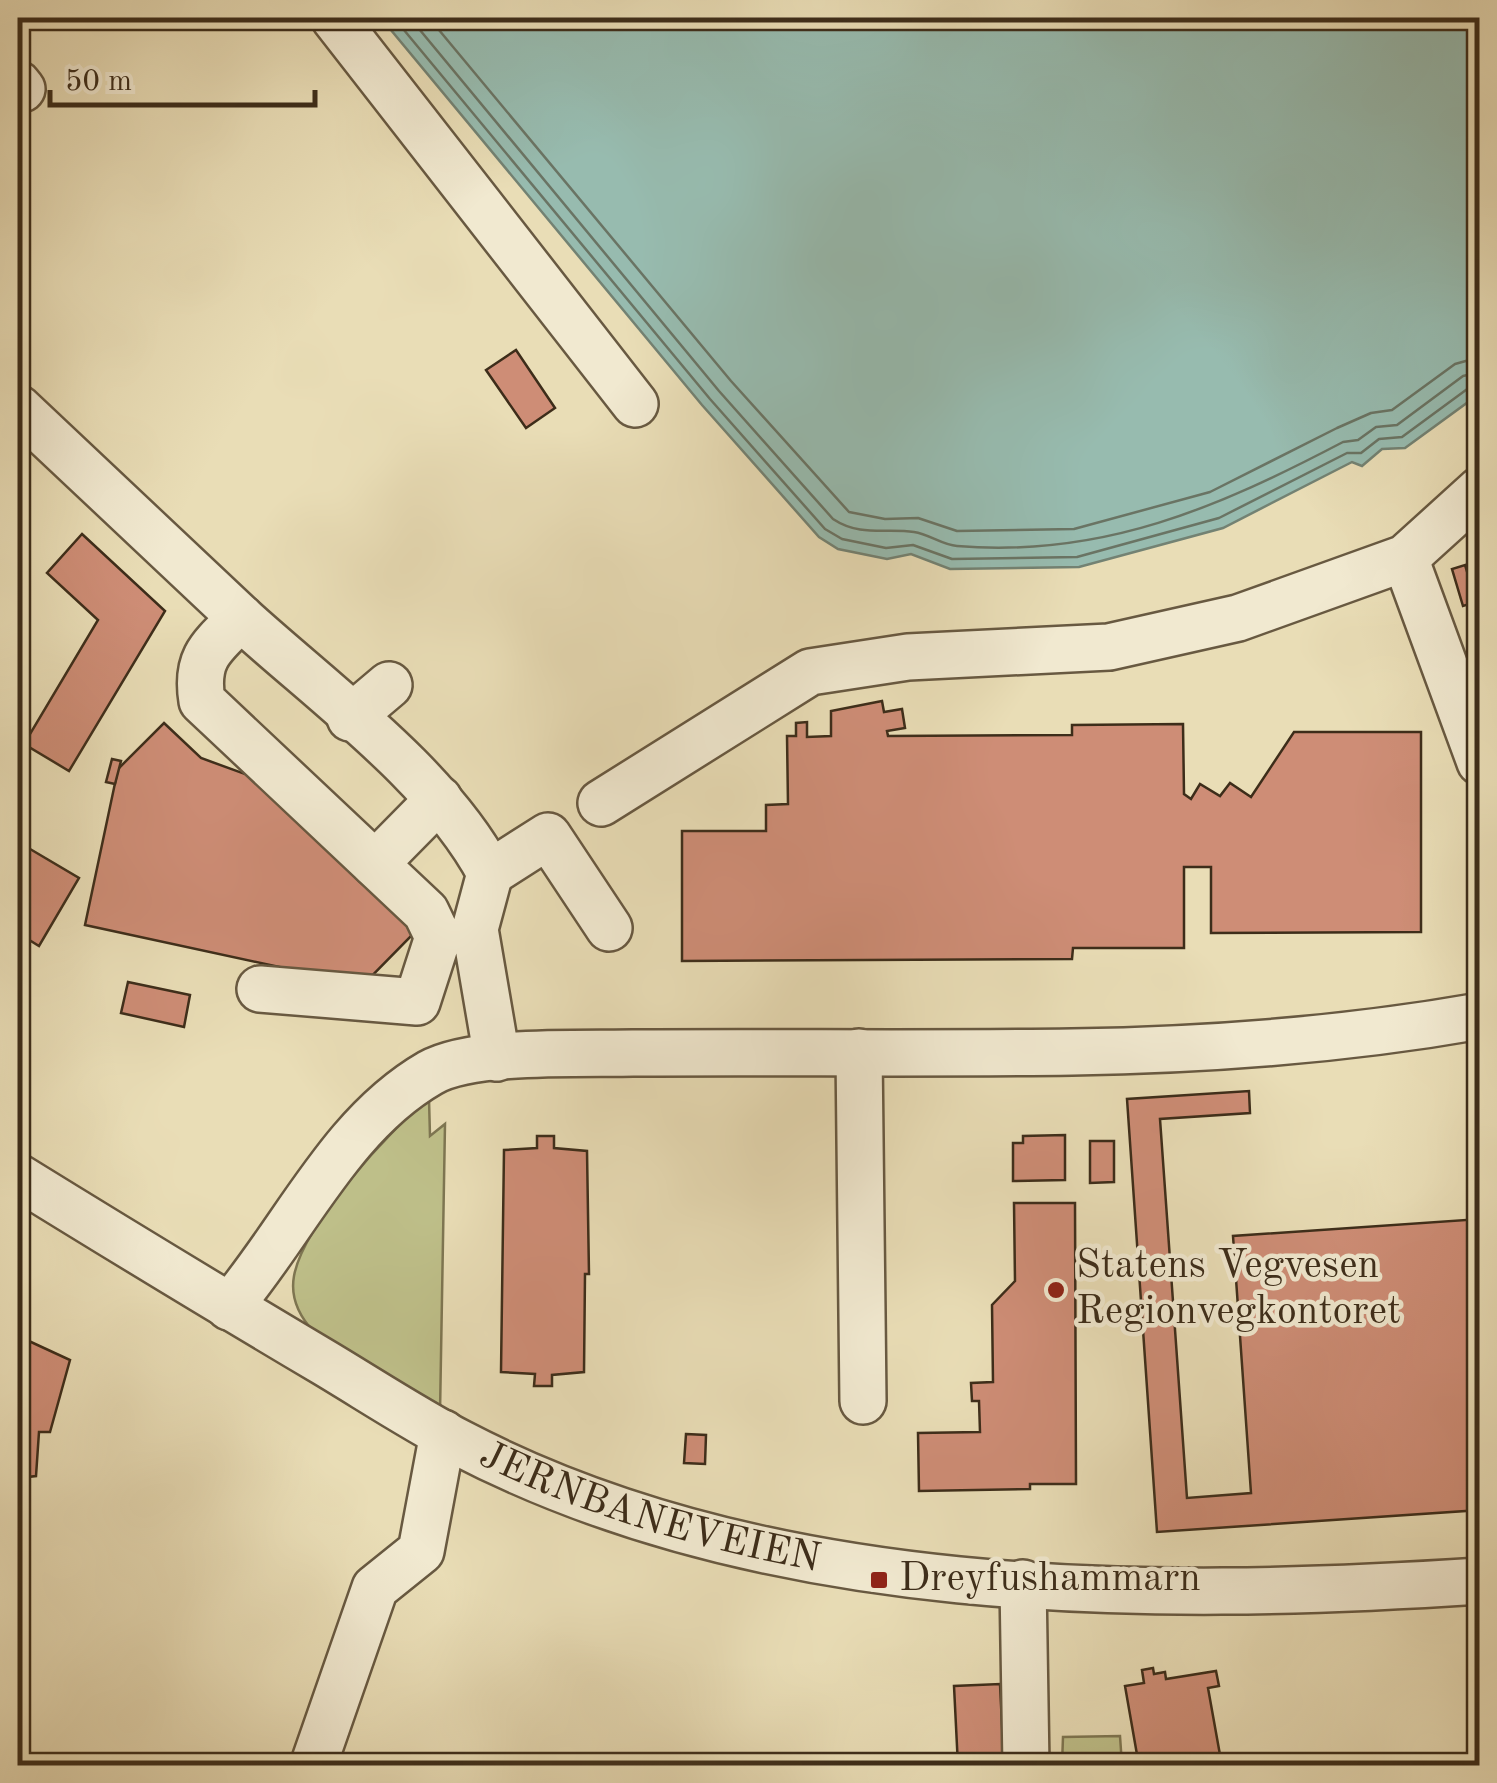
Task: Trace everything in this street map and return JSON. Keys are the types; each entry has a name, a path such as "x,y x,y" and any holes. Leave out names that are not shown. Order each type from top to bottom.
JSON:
{"street":[{"path":"334,18 635,404"},
{"path":"18,408 240,618 439,798 474,842 490,873 475,929 497,1058"},
{"path":"601,803 810,672 892,659 1109,647 1238,618 1405,558 1480,490"},
{"path":"1405,558 1480,762"},
{"path":"240,618 211,646 198,674 202,701 426,912 438,937 416,1002 260,989"},
{"path":"350,718 388,685"},
{"path":"375,864 439,798"},
{"path":"490,873 548,836 610,928"},
{"path":"229,1307 262,1268 346,1146 388,1104 433,1071 497,1058 1230,1047 1372,1035 1480,1016"},
{"path":"859,1052 863,1401"},
{"name":"JERNBANEVEIEN","path":"18,1176 443,1434 580,1495 708,1536 844,1567 1023,1582 1214,1591 1480,1581"},
{"path":"313,1766 375,1588 421,1551 443,1434"},
{"path":"1023,1582 1026,1766"}],"green space":[{"path":"429,1099 430,1136 445,1124 440,1413 314,1332 300,1313 293,1292 301,1255 330,1206 392,1132"},
{"path":"1120,1736 1122,1765 1062,1765 1063,1737"}],"water":[{"path":"381,18 1479,18 1479,394 1405,448 1382,449 1362,466 1352,462 1223,528 1079,567 950,569 911,554 887,559 838,549 819,537 702,405"}],"building":[{"path":"516,350 555,408 526,428 486,370"},
{"path":"82,534 165,611 69,771 24,744 98,620 47,573"},
{"path":"1465,565 1476,602 1463,606 1452,569"},
{"path":"882,701 884,712 902,709 905,728 887,731 888,736 1072,735 1072,725 1183,724 1184,794 1191,799 1200,784 1220,796 1230,783 1251,797 1294,732 1421,732 1421,932 1211,933 1211,867 1184,867 1184,948 1073,948 1072,959 682,961 682,831 766,831 766,805 788,804 787,736 796,736 796,723 807,722 807,737 831,736 831,711"},
{"path":"164,723 201,758 267,782 417,930 363,985 85,925 118,769"},
{"path":"112,759 121,761 115,784 106,782"},
{"path":"25,846 79,878 39,946 18,933 18,858"},
{"path":"128,982 190,995 184,1027 121,1013"},
{"path":"1249,1091 1250,1113 1160,1119 1187,1498 1251,1493 1233,1236 1480,1219 1480,1510 1157,1532 1127,1099"},
{"path":"1065,1135 1065,1180 1013,1181 1013,1143 1023,1143 1023,1136"},
{"path":"537,1136 554,1136 554,1148 587,1151 589,1274 585,1274 584,1372 552,1375 552,1386 534,1386 535,1374 501,1372 504,1150 537,1148"},
{"path":"1090,1141 1114,1141 1114,1182 1090,1183"},
{"path":"1014,1203 1075,1203 1076,1484 919,1491 918,1433 980,1432 979,1401 972,1401 971,1383 993,1382 992,1305 1015,1281"},
{"path":"18,1336 70,1360 50,1432 39,1432 36,1476 18,1478"},
{"path":"686,1434 706,1435 705,1464 684,1463"},
{"path":"1153,1668 1154,1674 1165,1672 1166,1679 1216,1671 1219,1686 1208,1688 1222,1766 1139,1766 1125,1686 1144,1683 1142,1670"},
{"path":"1000,1684 1004,1766 958,1766 954,1686"},
{"path":"670,1756 671,1766 595,1766"}],"place":[{"name":"Statens Vegvesen Regionvegkontoret","path":"1056,1290"},
{"name":"Dreyfushammarn","path":"879,1580"}]}
